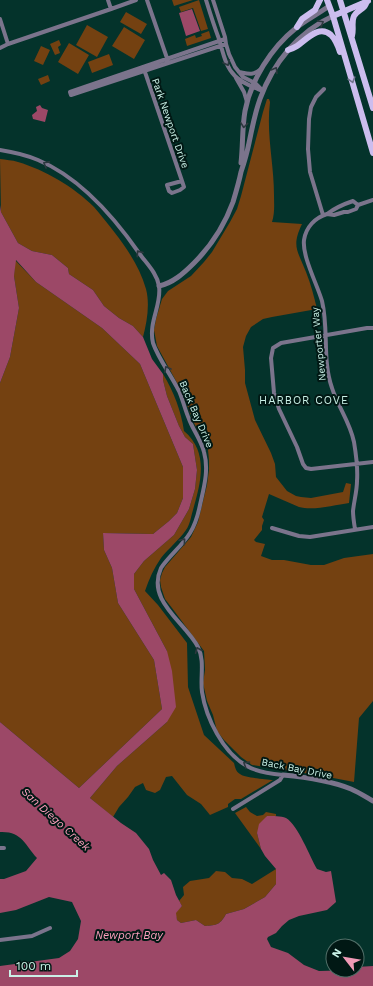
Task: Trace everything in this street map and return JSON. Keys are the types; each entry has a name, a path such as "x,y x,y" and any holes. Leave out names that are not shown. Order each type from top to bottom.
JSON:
{"main road":[{"path":"297,27 302,20 315,10 320,0"},
{"path":"373,108 344,11 339,0 328,3 373,153"},
{"path":"333,16 368,0"},
{"path":"352,37 354,31 352,24 354,16 358,11 365,7 368,0"},
{"path":"288,50 296,47 316,32 325,32 330,34 347,63"}],"street":[{"path":"108,0 111,9"},
{"path":"0,48 136,0"},
{"path":"147,0 168,61"},
{"path":"206,0 228,66 244,92 247,104"},
{"path":"213,0 232,61 243,77 253,85"},
{"path":"241,174 245,111 253,85 273,52 285,38 328,3"},
{"path":"0,150 33,158 47,164 88,193 128,237 152,271 159,286 166,284 182,274 205,252 225,220 234,200 263,90 276,67 294,43 324,20 333,16"},
{"path":"0,19 8,44"},
{"name":"Park Newport Drive","path":"144,69 71,95 70,92 226,41"},
{"path":"239,72 252,74 259,71 263,67"},
{"name":"Park Newport Drive","path":"144,69 182,181"},
{"path":"236,77 263,90"},
{"path":"324,89 316,97 311,107 308,149 310,172 325,215"},
{"name":"Newporter Way","path":"325,215 334,215 356,210 358,205 373,200"},
{"name":"Newporter Way","path":"355,529 353,512 357,482 357,464 354,440 334,396 329,379 324,316 321,300 306,256 304,241 308,227 316,219 333,209 343,206 346,203 353,202 358,205"},
{"path":"343,206 344,212"},
{"name":"Back Bay Drive","path":"159,286 152,324 154,343 159,356 179,391 192,426 204,450 206,471 204,488 194,526 161,568 157,582 164,604 198,647 202,666 202,693 211,723 220,739 235,757 247,766 258,770 327,782 350,789 373,801"},
{"path":"373,328 281,343 272,348 271,358 274,393 284,420 306,468 311,469 373,462"},
{"path":"272,528 299,536 310,537 373,527"},
{"path":"233,810 280,780 283,775"},
{"path":"0,940 32,936 50,928"}],"shaded area":[{"path":"172,0 193,0 174,6"},
{"path":"199,0 208,29 201,31 193,8 181,12 179,7"},
{"path":"126,12 147,24 141,34 120,22"},
{"path":"87,25 108,37 97,57 76,45"},
{"path":"124,27 145,40 134,59 112,46"},
{"path":"209,31 211,38 187,46 185,39 195,35 196,38 202,36 201,34"},
{"path":"59,40 61,45 58,47 60,53 55,55 50,44"},
{"path":"69,43 89,55 78,74 58,62"},
{"path":"41,46 50,50 43,65 34,61"},
{"path":"109,54 113,65 92,73 88,62"},
{"path":"48,75 50,81 41,85 38,79"},
{"path":"267,99 269,99 270,102 269,126 274,183 274,215 272,222 302,224 296,244 317,309 263,319 251,327 246,336 243,347 245,383 255,420 275,464 276,477 287,491 296,496 311,498 343,492 346,483 351,484 349,503 324,507 299,507 269,494 262,517 264,520 262,530 254,540 265,544 261,556 272,560 284,560 311,565 324,565 344,558 373,554 373,701 359,718 354,782 252,765 241,757 224,740 217,731 213,715 207,701 203,683 205,670 204,651 165,599 160,580 165,567 191,537 198,522 207,485 209,460 208,450 194,423 182,392 157,346 154,330 156,319 162,299 168,291 191,276 204,262 212,252 237,209"},
{"path":"0,159 16,161 28,165 49,174 68,186 94,207 120,239 137,267 146,289 148,307 143,337 133,326 119,318 104,306 93,290 69,274 68,268 52,255 32,251 18,243 1,212"},
{"path":"15,260 36,282 102,328 140,364 183,467 183,498 177,513 169,521 153,534 103,533 104,550 112,568 118,603 154,660 162,709 79,788 0,722 0,383 10,357 19,308 14,276"},
{"path":"163,374 176,402 184,431 192,439 197,448 201,468 196,499 187,528 161,558 145,591 158,605 187,643 188,687 204,735 234,763 239,773 251,777 273,780 241,799 235,799 228,804 228,807 210,815 201,804 187,795 172,776 166,777 160,790 155,793 146,790 143,783 135,787 113,817 90,798 117,766 167,722 167,651 134,589 134,574 144,561 174,535 189,509 195,489 197,470 193,444 185,437 179,426 167,396"},
{"path":"246,807 250,812 257,816 263,815 266,812 276,814 276,816 267,816 257,833 261,849 235,813"},
{"path":"276,869 276,884 265,897 244,909 226,914 218,924 205,926 196,920 181,923 177,920 175,913 182,906 179,901 184,895 183,887 190,881 209,878 216,871 225,872 232,878 242,879 252,884"}],"water":[{"path":"192,9 200,31 186,36 179,13"},
{"path":"40,105 42,108 48,110 45,122 33,119 32,115 37,111 36,107"},
{"name":"Newport Bay","path":"0,205 1,212 18,243 32,251 52,255 68,268 69,274 93,290 104,306 119,318 133,326 143,337 152,359 163,374 167,396 179,426 185,437 193,444 197,470 195,489 189,509 174,535 144,561 134,574 134,589 167,651 172,671 176,707 167,722 117,766 90,798 136,833 149,849 161,875 164,873 171,880 176,895 182,906 176,913 177,920 181,923 196,920 205,926 218,924 226,914 244,909 265,897 276,884 276,869 261,849 257,833 259,824 267,816 279,816 286,818 295,827 317,869 326,872 331,871 336,902 327,910 299,916 289,920 276,933 268,937 267,939 271,947 288,953 304,965 319,971 325,971 325,978 365,978 365,966 373,966 373,986 0,986 0,966 59,958 70,951 78,939 81,921 72,902 49,897 16,910 0,913 0,879 26,871 37,858 18,836 7,832 0,832 0,722 79,788 162,709 154,660 118,603 112,568 104,550 103,533 153,534 169,521 177,513 183,498 183,467 140,364 102,328 36,282 16,260 14,276 19,308 10,357 0,383"}],"district":[{"name":"HARBOR COVE","path":"304,400"}],"water label":[{"name":"San Diego Creek","path":"56,819"}]}
